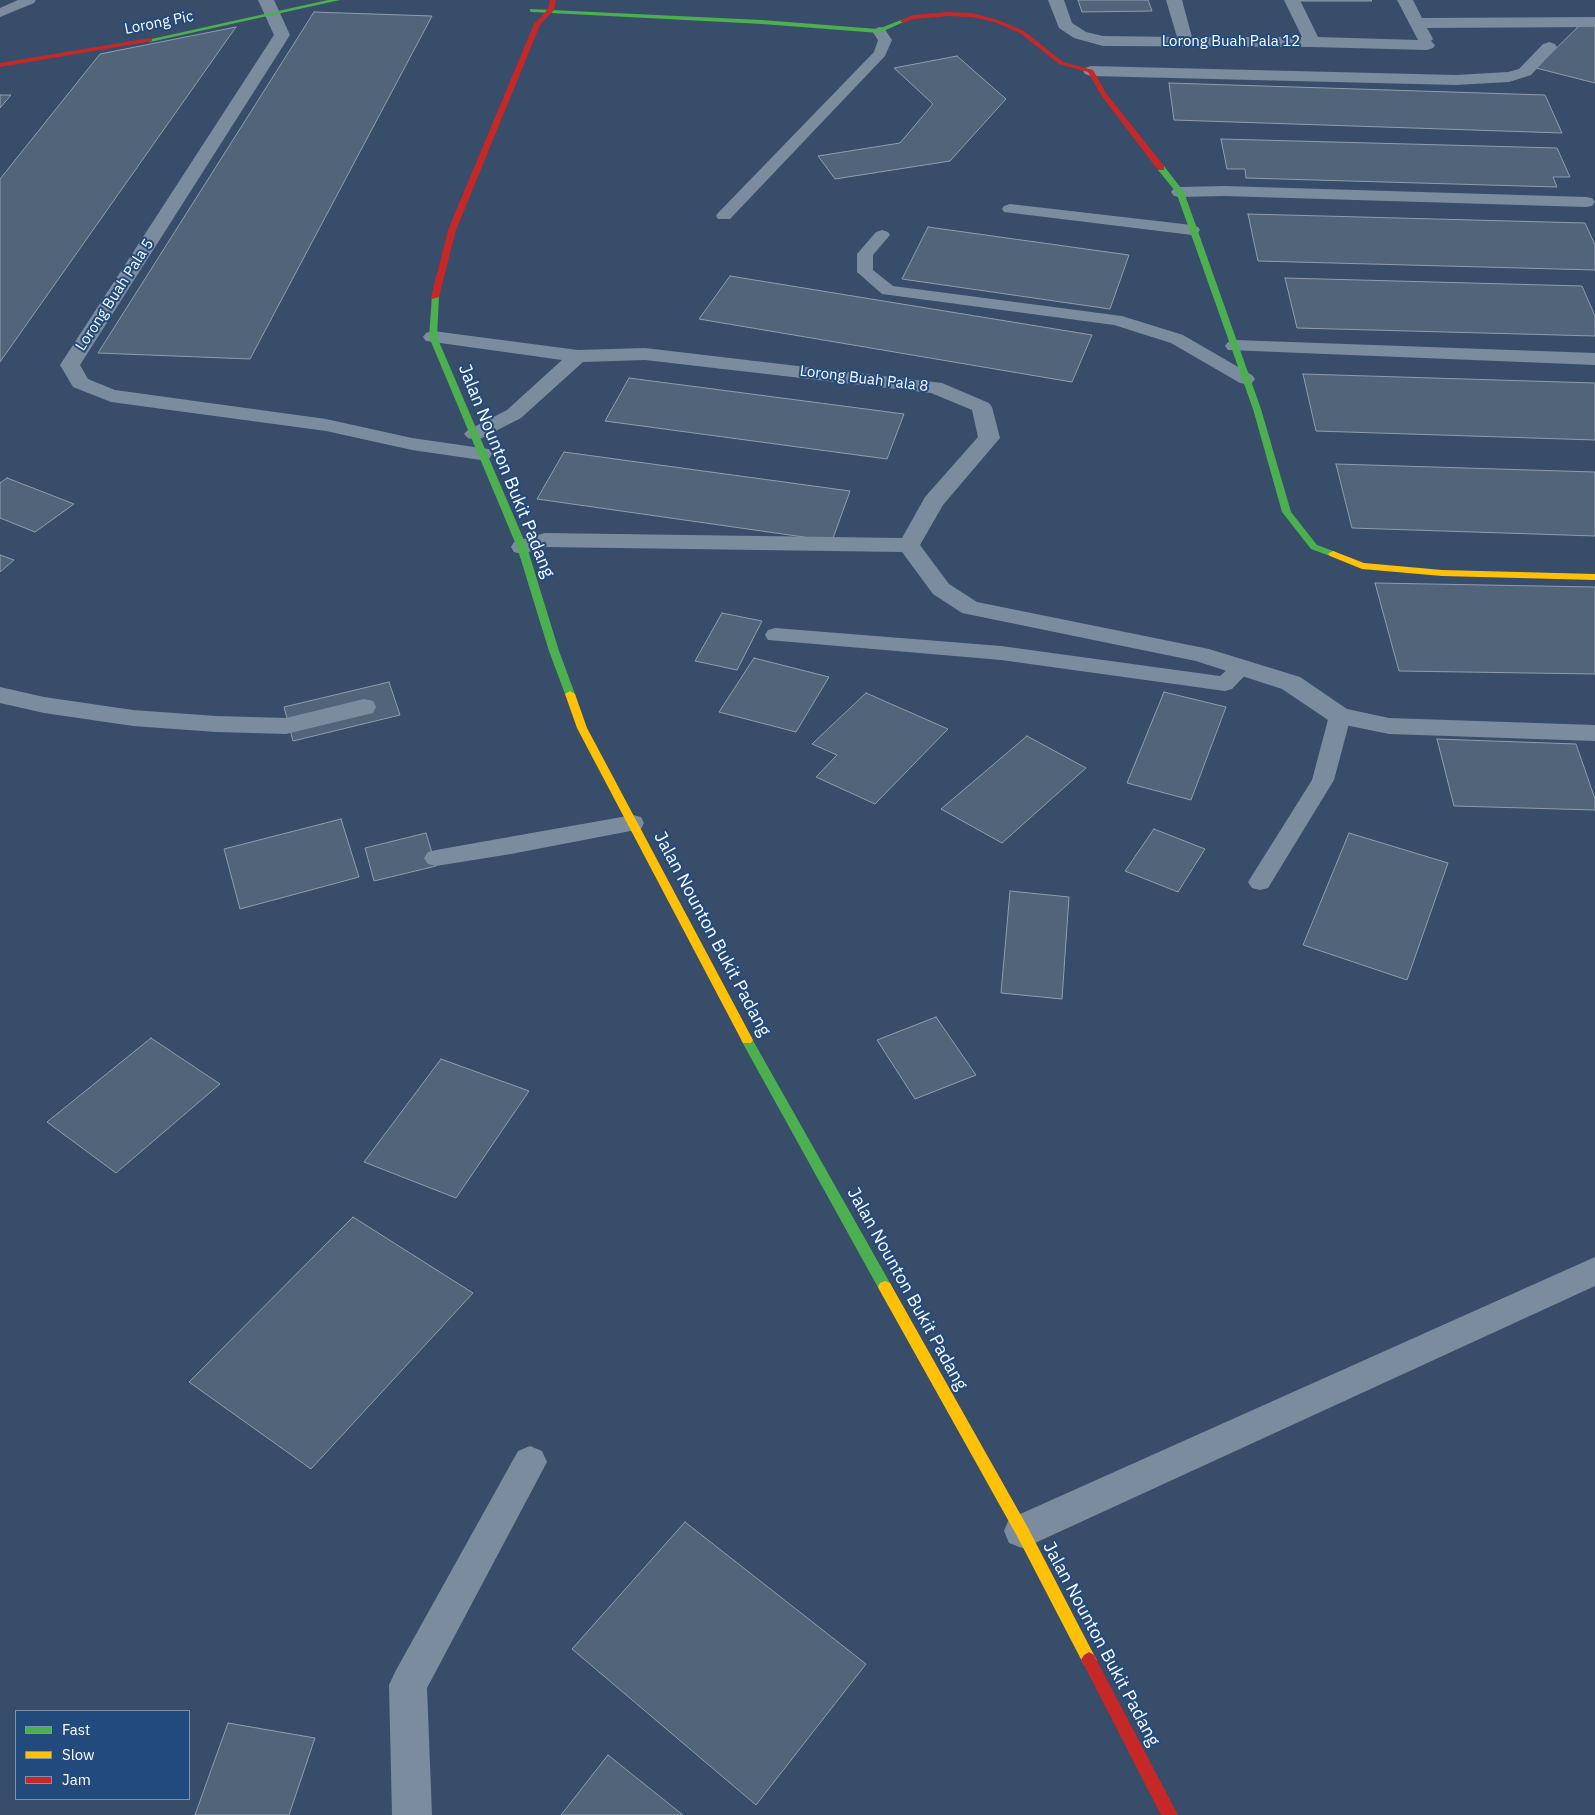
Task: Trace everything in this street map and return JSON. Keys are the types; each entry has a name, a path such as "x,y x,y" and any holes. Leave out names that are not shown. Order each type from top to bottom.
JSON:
{"street":[{"name":"Lorong Pic","path":"0,65 138,43 270,7 337,0"},
{"name":"Lorong Buah Pala 12","path":"1056,0 1065,25 1080,35 1103,41 1312,42 1427,45"},
{"path":"1174,0 1186,42"},
{"path":"1292,0 1312,42"},
{"path":"1405,0 1418,23 1427,45 1456,80"},
{"path":"537,24 529,5 552,5 879,31 913,17 948,14 972,15 996,21 1022,32 1061,63 1091,71 1456,80 1509,78 1525,72 1549,47"},
{"name":"Jalan Nounton Bukit Padang","path":"552,5 537,24 452,230 435,298 433,337 522,547 554,651 582,728 760,1062 1022,1531 1170,1815"},
{"name":"Lorong Buah Pala 5","path":"270,7 282,34 70,365 80,383 111,396 326,425 412,444 478,444"},
{"path":"1418,23 1595,22"},
{"path":"1091,71 1103,94 1180,192 1235,346 1287,512 1314,547 1362,566 1442,573 1595,577"},
{"path":"1180,192 1234,191 1586,202"},
{"name":"Lorong Buah Pala 8","path":"433,337 578,356 645,354 935,386 982,407 989,438 933,502 910,545"},
{"path":"1235,346 1595,359"},
{"path":"478,444 578,356"},
{"path":"522,547 545,540 910,545 941,589 970,608 1200,654 1291,683 1340,716 1389,726 1595,733"},
{"path":"0,695 44,705 134,718 216,724 286,726 364,707"},
{"path":"1022,1531 1595,1271"},
{"path":"412,1815 408,1685 530,1462"}],"lane":[{"path":"0,14 30,0"},
{"path":"724,216 880,53 885,40 879,31"},
{"path":"1010,210 1192,230"},
{"path":"882,235 865,254 865,272 888,290 1116,320 1177,339 1246,379"},
{"path":"776,634 1001,653 1225,684 1243,667"},
{"path":"1260,882 1324,780 1340,716"},
{"path":"436,858 633,823"}],"building":[{"path":"1078,0 1148,0 1152,11 1082,12"},
{"path":"1371,0 1372,1 1301,1"},
{"path":"314,12 432,16 250,359 98,353"},
{"path":"1583,22 1595,25 1595,83 1536,68"},
{"path":"236,27 0,362 0,179 100,54"},
{"path":"957,56 1006,99 950,161 835,179 818,156 900,143 933,104 894,68"},
{"path":"1169,83 1545,95 1562,133 1174,120"},
{"path":"0,95 11,95 0,108"},
{"path":"1221,139 1557,148 1570,177 1553,177 1557,187 1246,178 1245,169 1227,169"},
{"path":"1248,214 1585,223 1595,245 1595,270 1258,261"},
{"path":"928,227 1129,255 1110,309 902,279"},
{"path":"730,276 1092,335 1072,382 699,319"},
{"path":"1285,278 1582,286 1595,316 1595,336 1297,328"},
{"path":"1303,374 1595,383 1595,440 1316,431"},
{"path":"629,378 904,414 887,459 605,421"},
{"path":"564,452 850,491 832,541 537,499"},
{"path":"1336,464 1595,472 1595,536 1352,528"},
{"path":"7,478 74,504 35,532 0,518 0,483"},
{"path":"0,555 14,560 0,572"},
{"path":"1375,583 1595,587 1595,674 1399,671"},
{"path":"722,613 762,621 737,670 695,661"},
{"path":"754,658 829,677 796,732 719,712"},
{"path":"389,682 400,715 293,741 284,707"},
{"path":"1164,692 1226,707 1191,800 1127,783"},
{"path":"866,693 948,729 875,804 816,777 837,755 812,744"},
{"path":"1027,736 1086,768 1002,843 941,809"},
{"path":"1437,739 1576,744 1595,799 1595,810 1454,806"},
{"path":"341,819 359,877 240,909 224,849"},
{"path":"1154,829 1205,849 1178,892 1125,871"},
{"path":"426,833 436,866 374,881 365,848"},
{"path":"1349,833 1448,863 1407,980 1303,945"},
{"path":"1010,891 1069,897 1062,999 1001,993"},
{"path":"936,1017 976,1075 915,1099 877,1040"},
{"path":"151,1038 220,1084 116,1173 47,1122"},
{"path":"441,1059 529,1091 456,1198 364,1162"},
{"path":"353,1217 473,1293 311,1469 189,1382"},
{"path":"685,1522 866,1664 756,1805 572,1649"},
{"path":"228,1723 315,1738 289,1815 195,1815"},
{"path":"608,1755 683,1815 561,1815"}],"traffic: fast":[{"path":"150,40 337,0"},
{"path":"532,10 762,22 879,31 903,21"},
{"path":"1161,168 1180,192 1257,409 1287,512 1314,547 1333,554"},
{"path":"435,297 433,337 522,547 554,651 570,694"},
{"path":"747,1040 885,1287"}],"traffic: slow":[{"path":"1333,554 1362,566 1442,573 1595,577"},
{"path":"570,694 582,728 747,1040"},
{"path":"885,1287 1022,1531 1089,1660"}],"traffic: jam":[{"path":"435,297 452,230 537,24 551,10 553,0"},
{"path":"903,21 913,17 948,14 972,15 996,21 1022,32 1061,63 1091,71 1103,94 1161,168"},
{"path":"0,65 150,40"},
{"path":"1089,1660 1170,1815"}]}
